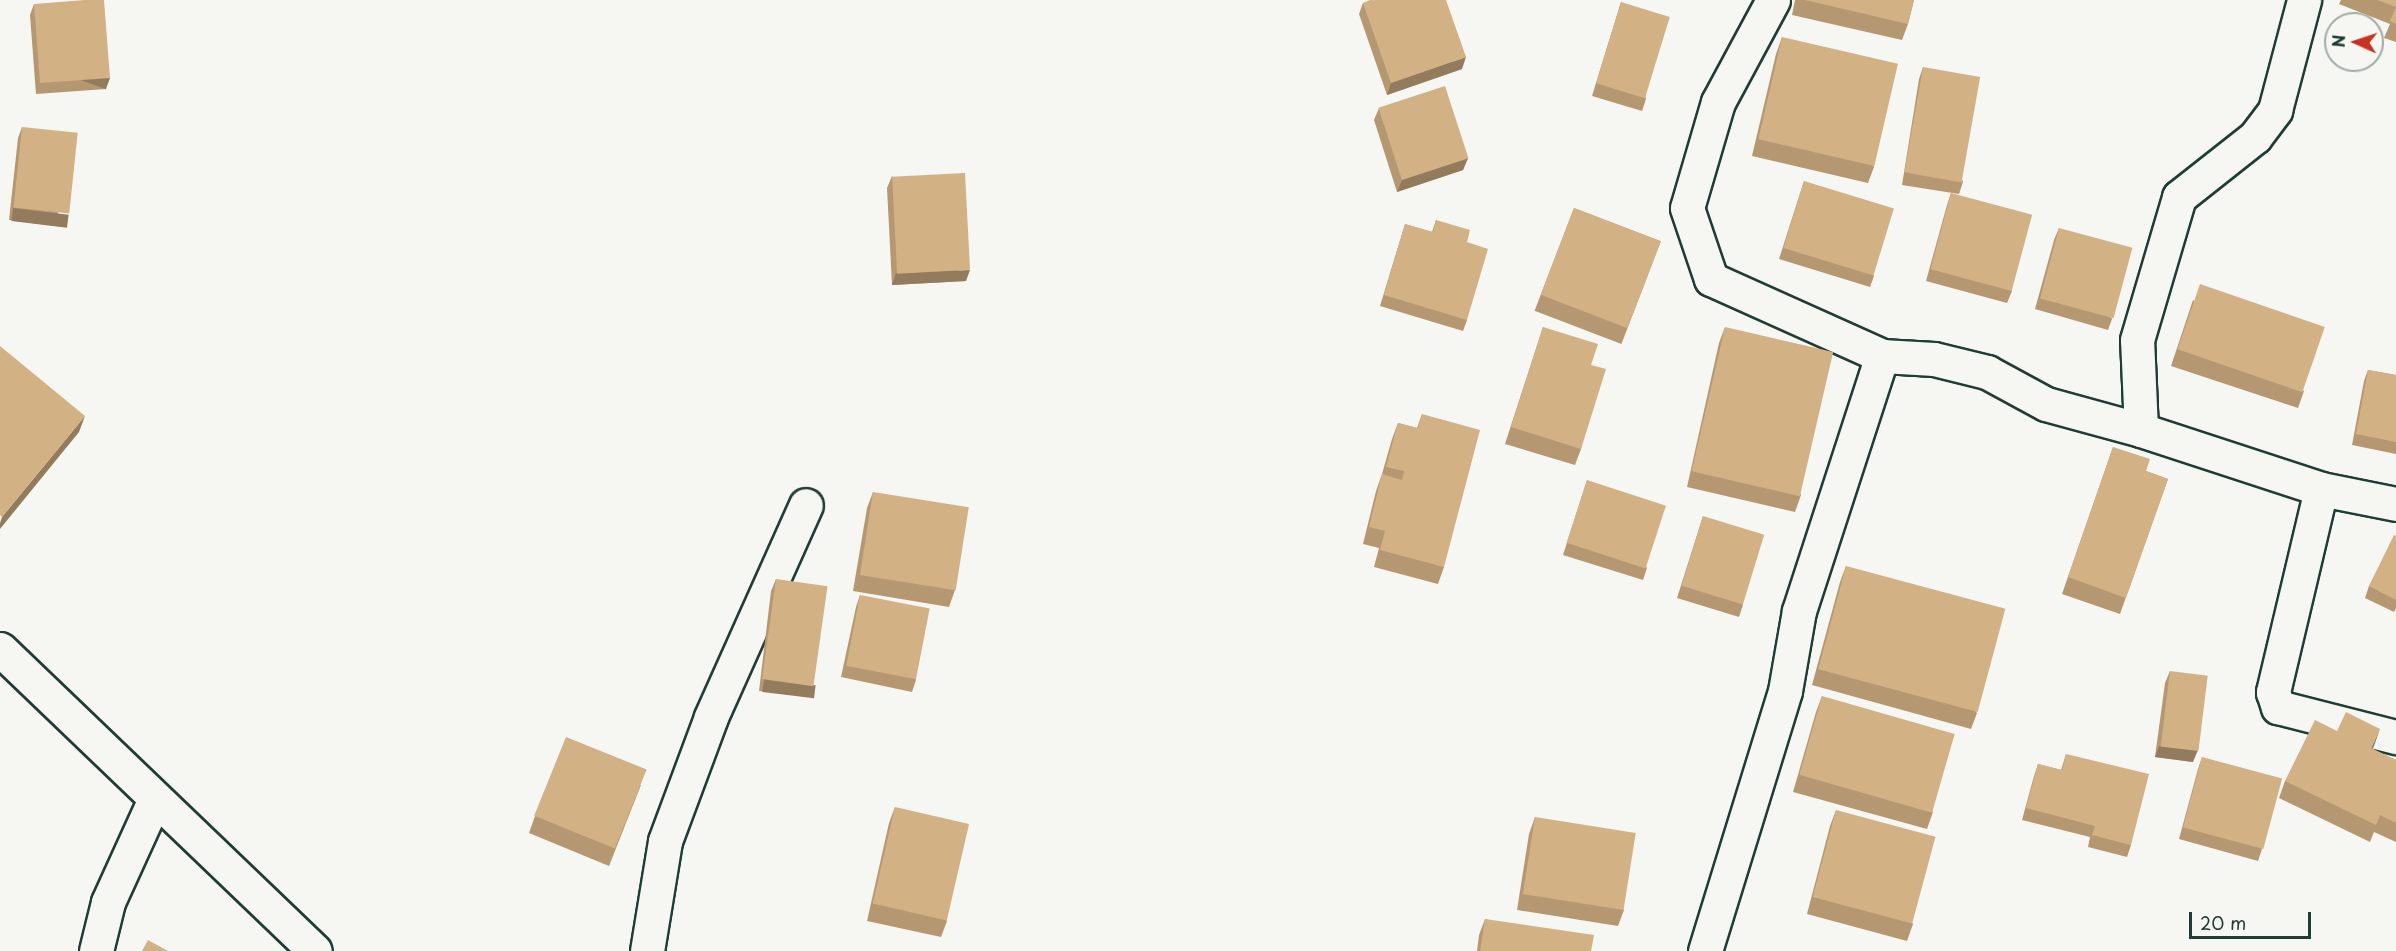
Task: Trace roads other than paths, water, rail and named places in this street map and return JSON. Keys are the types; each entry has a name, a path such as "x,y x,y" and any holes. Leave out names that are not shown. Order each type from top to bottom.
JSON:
{"street":[{"path":"1773,0 1718,102 1687,208 1710,279 1882,356 1934,359 1987,372 2046,404 2141,430 2321,489 2396,504"},
{"path":"2141,430 2137,340 2179,197 2255,137 2275,110 2304,0"},
{"path":"1706,951 1785,691 1799,611 1882,356"},
{"path":"2321,489 2273,692 2278,707 2396,737"},
{"path":"646,951 665,842 711,717 806,505"},
{"path":"0,649 315,951"},
{"path":"96,951 108,902 155,799"}]}
